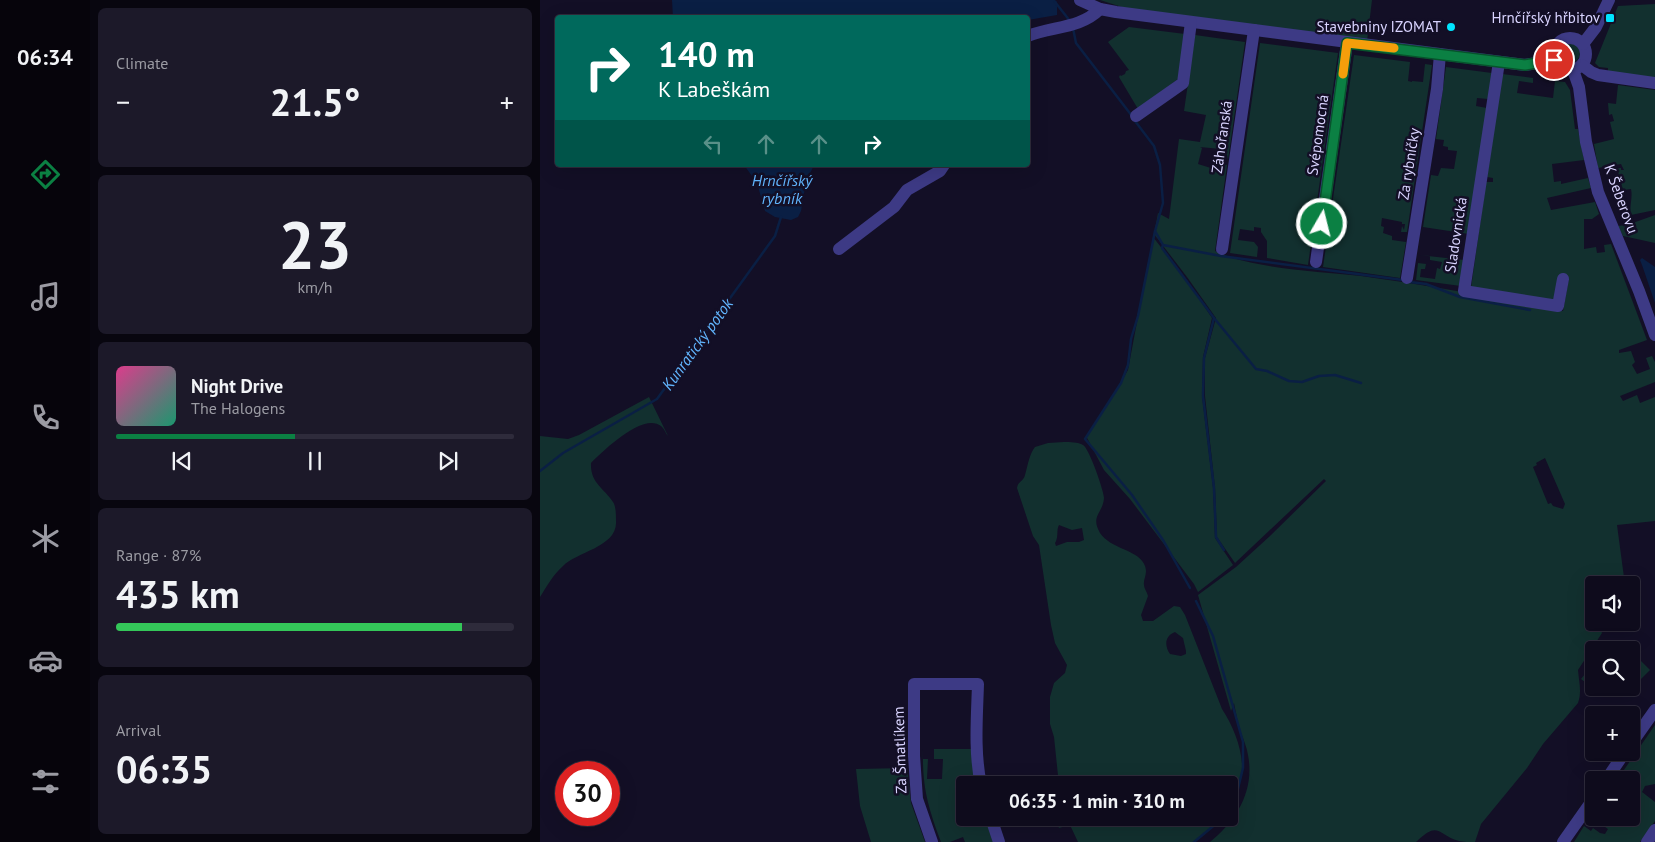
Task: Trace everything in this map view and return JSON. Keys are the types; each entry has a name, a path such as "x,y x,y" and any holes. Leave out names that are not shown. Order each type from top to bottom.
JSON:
{"street":[{"path":"1080,0 1100,9 1347,43 1525,65 1554,60"},
{"path":"1583,44 1596,27 1609,0"},
{"path":"1030,35 1078,23 1092,17 1100,9"},
{"path":"1136,116 1183,83 1191,22"},
{"name":"Záhořanská","path":"1222,249 1254,30"},
{"path":"1578,68 1586,53 1583,44 1571,38 1562,40 1555,47 1554,51 1554,60 1560,68 1578,68 1598,75 1655,83"},
{"name":"Svépomocná","path":"1316,262 1347,43"},
{"name":"Za rybníčky","path":"1408,278 1437,89 1440,54"},
{"name":"Sladovnická","path":"1499,62 1464,291 1558,306 1564,279"},
{"name":"K Šeberovu","path":"1578,68 1586,142 1598,192 1655,335"},
{"path":"1579,90 1586,80 1598,75"},
{"path":"839,249 894,207 907,190 940,171 943,167"},
{"name":"Za Šmatlíkem","path":"932,842 917,799 914,770 914,684 978,684 978,754 980,776"},
{"path":"1640,731 1655,710"},
{"path":"1563,842 1585,811"},
{"path":"994,826 999,842"},
{"path":"1646,842 1655,830"}],"green space":[{"path":"1100,0 1372,0 1367,41 1131,10"},
{"path":"1655,4 1655,80 1608,71 1608,68 1599,67 1595,63 1618,6"},
{"path":"1129,27 1185,34 1178,79 1138,109 1119,77 1129,70 1108,42"},
{"path":"1195,35 1245,42 1228,160 1227,155 1220,154 1221,149 1200,147 1202,148 1198,164 1214,169 1215,167 1218,168 1219,164 1227,165 1215,251 1247,262 1266,266 1412,283 1563,311 1569,278 1559,277 1555,300 1471,288 1486,182 1493,182 1493,178 1487,177 1502,74 1533,78 1533,83 1519,81 1517,93 1553,98 1555,81 1565,82 1570,90 1575,129 1578,129 1584,160 1552,164 1554,182 1561,181 1561,184 1588,178 1591,188 1547,198 1551,210 1595,202 1599,214 1592,219 1584,219 1584,249 1596,247 1597,253 1605,252 1604,245 1611,244 1647,340 1619,350 1619,353 1631,351 1635,362 1632,365 1637,374 1650,369 1646,358 1652,356 1655,362 1655,382 1620,396 1623,401 1637,395 1640,403 1655,397 1655,521 1617,525 1624,576 1585,576 1585,631 1601,631 1602,633 1597,641 1585,641 1585,659 1578,670 1580,691 1578,703 1543,744 1527,768 1481,824 1475,842 1459,841 1434,830 1416,842 1210,842 1227,826 1238,826 1238,810 1246,793 1249,781 1249,768 1248,752 1239,726 1234,703 1231,711 1198,595 1236,567 1326,481 1324,479 1235,563 1217,537 1215,488 1205,396 1205,358 1216,318 1154,234 1158,213 1169,219 1179,139 1200,142 1206,115 1184,111","holes":["1545,458 1565,504 1563,509 1553,506 1551,503 1548,504 1533,467"]},
{"path":"1260,43 1338,53 1308,265 1267,258 1267,241 1261,232 1261,228 1254,227 1254,231 1240,229 1238,240 1254,242 1258,247 1257,257 1230,253"},
{"path":"1566,43 1574,43 1580,49 1580,57 1574,63 1566,63 1560,57 1560,49"},
{"path":"1354,55 1410,62 1408,81 1412,82 1423,82 1425,64 1432,65 1407,232 1401,232 1402,226 1404,230 1405,224 1402,224 1402,222 1382,218 1381,226 1384,227 1383,233 1392,236 1392,240 1406,242 1400,278 1323,267"},
{"path":"1446,67 1492,73 1488,99 1477,98 1476,106 1487,108 1469,234 1423,227 1431,175 1438,176 1441,168 1454,169 1457,151 1448,150 1448,147 1443,146 1444,140 1436,139"},
{"path":"1618,85 1655,90 1655,210 1631,215 1631,189 1623,190 1617,168 1624,170 1621,164 1598,168 1594,144 1614,139 1610,122 1614,121 1612,114 1609,115 1608,103 1616,104"},
{"path":"1655,215 1655,243 1623,236 1618,226 1626,225 1630,227 1630,224"},
{"path":"1153,237 1185,278 1212,318 1203,357 1202,396 1213,488 1215,538 1233,565 1198,592 1130,499 1104,470 1086,436 1128,370"},
{"path":"1430,256 1464,260 1461,286 1416,280 1418,263 1426,264 1425,269 1421,269 1420,277 1435,279 1437,268 1440,269 1442,262 1430,260"},
{"path":"649,397 668,436 661,426 653,423 644,424 634,428 614,442 591,463 591,470 595,480 614,504 616,516 615,530 604,543 563,566 540,597 540,436 568,439 579,435"},
{"path":"1074,442 1086,448 1099,479 1104,498 1096,522 1097,527 1100,533 1111,543 1137,556 1145,566 1144,585 1148,596 1141,615 1143,621 1153,621 1174,606 1180,607 1185,615 1240,749 1242,775 1238,786 1238,776 1058,776 1054,737 1050,724 1050,697 1054,683 1065,673 1067,665 1055,643 1039,545 1033,536 1017,488 1024,477 1035,447 1048,443","holes":["1059,525 1072,530 1082,528 1084,540 1067,542 1056,546","1175,632 1183,638 1186,654 1181,656 1170,654 1167,647 1167,638"]},
{"path":"1640,660 1650,670 1640,680"},
{"path":"1585,674 1585,682 1581,679"},
{"path":"1655,725 1655,784 1645,786 1642,792 1655,802 1655,821 1640,842 1574,842 1584,826 1591,831 1593,828 1605,834 1608,829 1604,826 1640,826 1640,771 1623,771 1630,761 1640,761 1640,747"},
{"path":"934,749 973,749 974,776 956,776 956,826 989,826 995,842 965,842 963,837 950,842 941,842 927,797 923,759 928,759 927,779 942,779 943,759 934,759"},
{"path":"907,768 911,803 925,842 871,842 860,806 856,769"},
{"path":"1070,826 1213,826 1193,842 1078,842"}],"water":[{"path":"672,0 1055,0 1057,2 1057,15 1030,20 1030,15 673,15"},
{"name":"Hrnčířský rybník","path":"745,167 813,167 806,182 801,211 798,217 791,220 775,217 765,211 757,183"},
{"path":"1642,258 1655,267 1655,303 1640,260"}],"waterway":[{"path":"1055,2 1070,21"},
{"path":"1073,28 1076,43 1132,116"},
{"path":"1135,121 1154,146 1160,165 1163,203 1155,231 1163,245 1221,256 1403,280"},
{"name":"Kunratický potok","path":"540,471 563,453 657,399 775,236 781,217"},
{"path":"1155,231 1138,316 1131,339 1128,365 1121,383 1085,439 1132,495 1163,540 1190,588"},
{"path":"1163,245 1162,248 1214,318 1256,369 1267,371 1289,381 1302,382 1319,376 1335,375 1361,383"},
{"path":"1410,282 1426,284 1460,297 1530,310"},
{"path":"1214,318 1204,358 1203,396 1214,488 1216,537 1224,550"},
{"path":"1196,601 1213,636 1243,742 1243,768 1238,789"},
{"path":"1194,842 1213,826"}],"slow traffic":[{"path":"1343,74 1347,43 1394,48"}],"place":[{"name":"Hrnčířský hřbitov","path":"1610,18"},
{"name":"Stavebniny IZOMAT","path":"1451,27"}],"route":[{"path":"1322,224 1347,43 1525,65 1554,60"}]}
